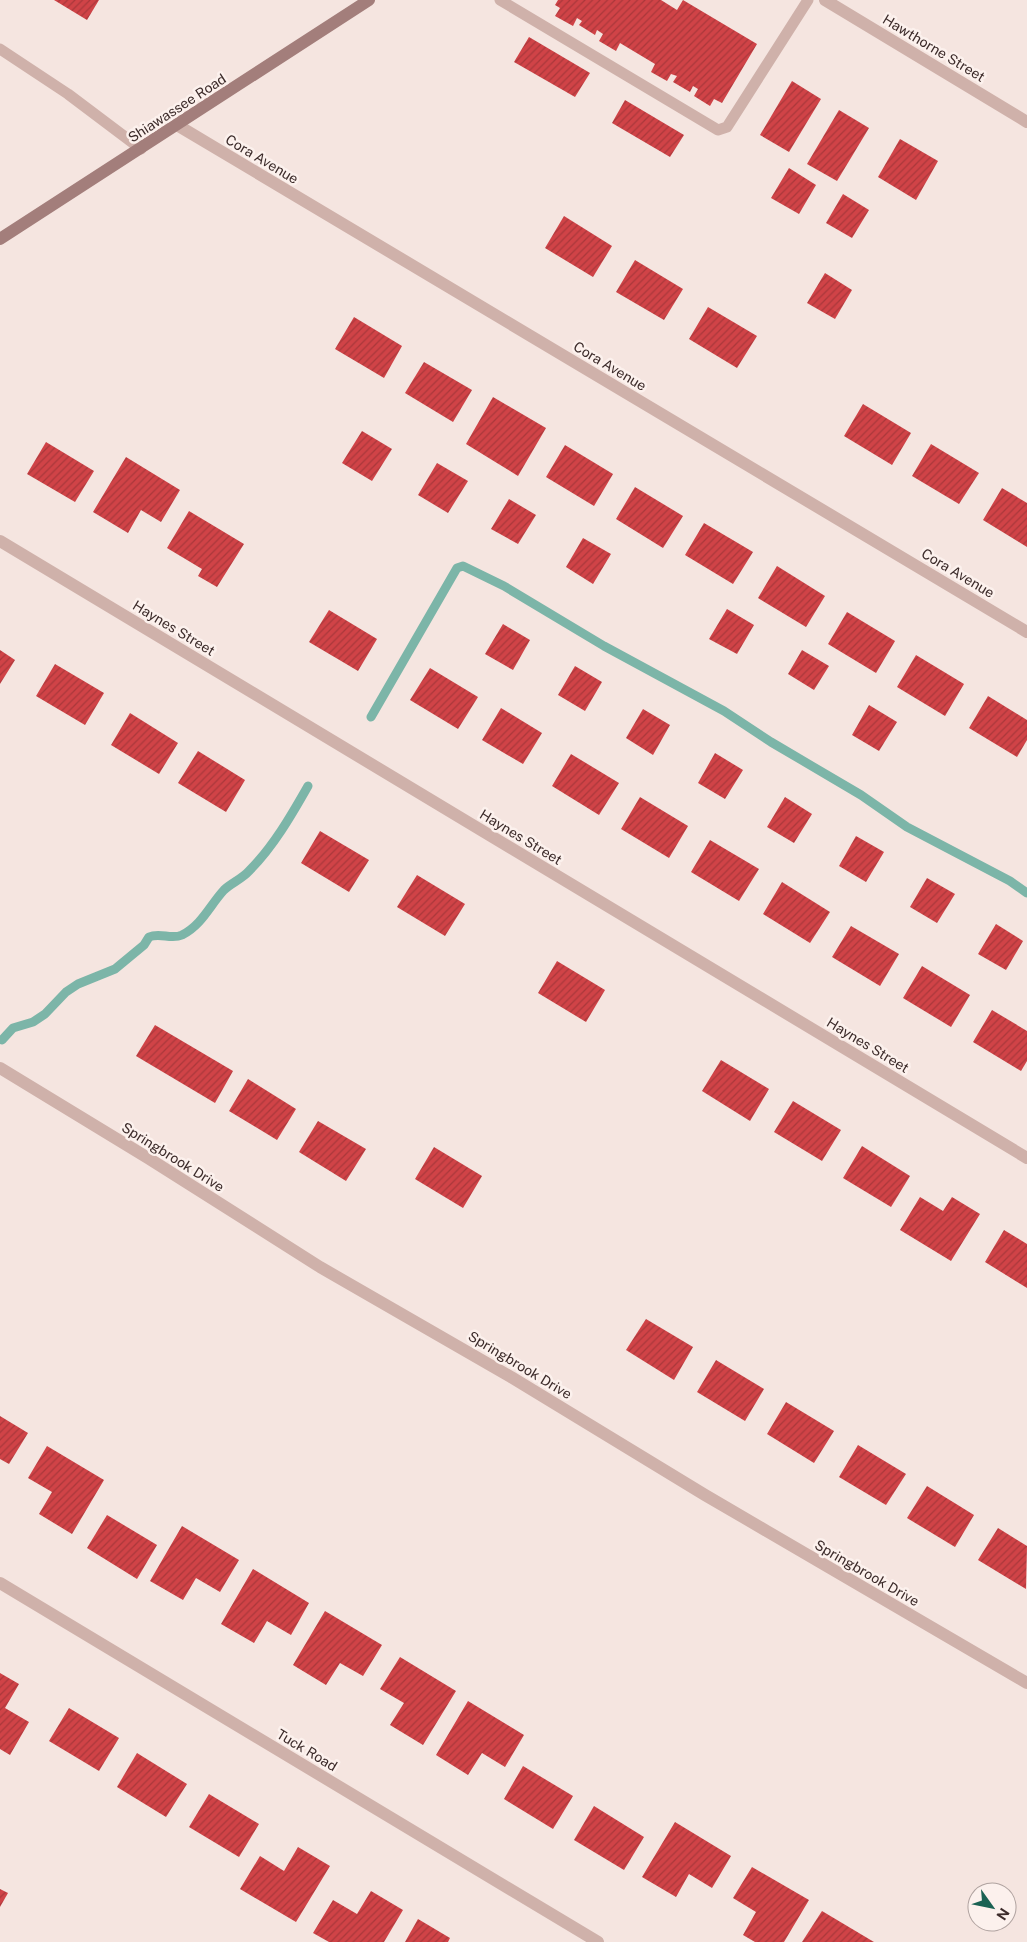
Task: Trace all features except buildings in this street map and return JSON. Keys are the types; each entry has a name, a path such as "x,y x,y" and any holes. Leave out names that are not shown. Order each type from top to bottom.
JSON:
{"street":[{"name":"Shiawassee Road","path":"0,239 369,0"},
{"name":"Hawthorne Street","path":"825,0 1027,122"},
{"name":"Cora Avenue","path":"177,125 1027,632"},
{"name":"Haynes Street","path":"0,541 1027,1158"},
{"name":"Springbrook Drive","path":"0,1068 320,1267 511,1377 706,1495 1027,1683"},
{"name":"Tuck Road","path":"0,1582 598,1942"}],"lane":[{"path":"500,0 718,130 727,127 808,0"},
{"path":"0,49 68,94 141,149"}],"waterway":[{"path":"371,717 457,568 463,566 504,586 604,646 724,711 771,742 861,795 907,827 1010,881 1027,893"},
{"path":"2,1040 13,1028 33,1022 45,1014 66,992 78,984 115,969 144,945 149,937 157,935 178,936 189,931 224,890 246,874 258,862 288,820 308,786"}]}
